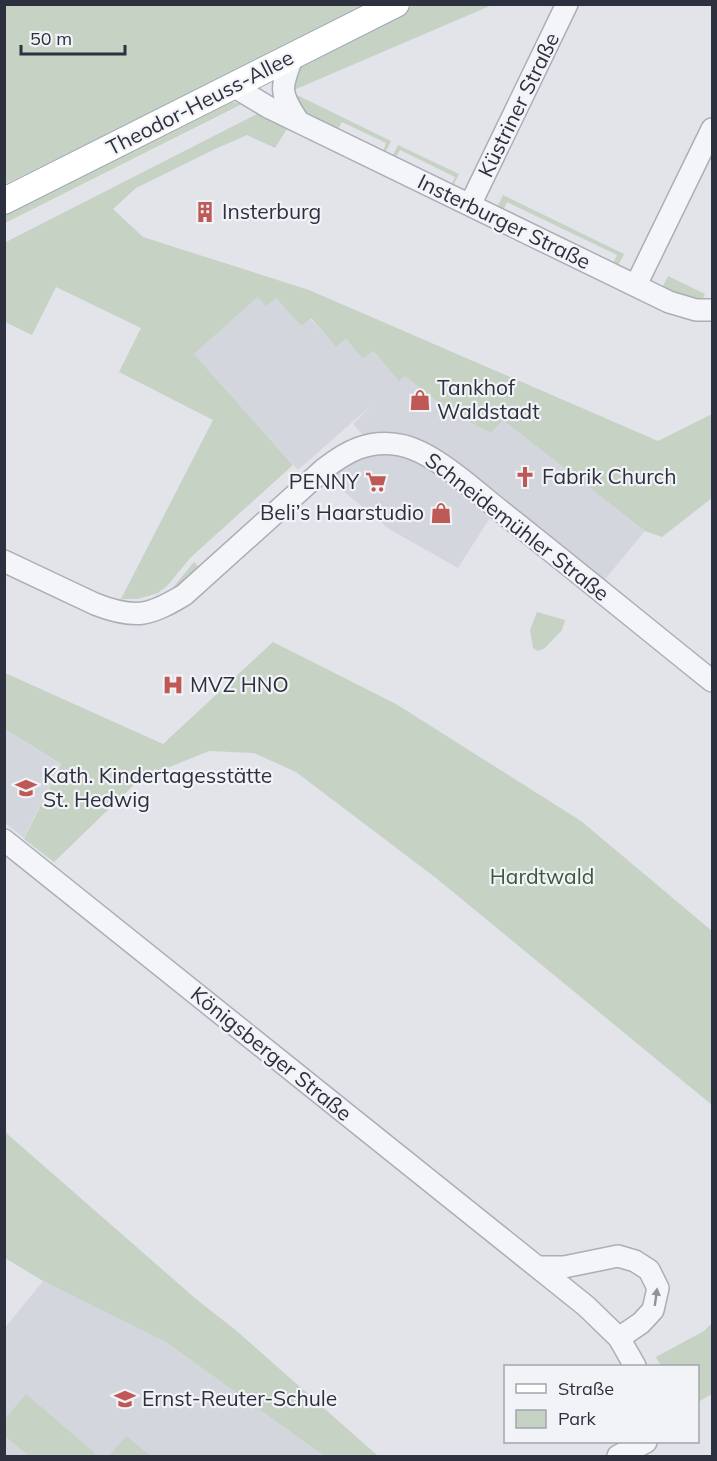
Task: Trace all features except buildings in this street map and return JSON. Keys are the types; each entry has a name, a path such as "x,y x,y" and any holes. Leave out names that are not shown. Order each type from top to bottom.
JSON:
{"main road":[{"name":"Theodor-Heuss-Allee","path":"4,201 396,4"}],"street":[{"name":"Küstriner Straße","path":"470,205 567,4"},
{"path":"293,57 286,74 283,91 288,105 300,122"},
{"name":"Insterburger Straße","path":"233,86 255,100 669,302 696,310 712,310"},
{"path":"636,285 712,129"},
{"name":"Schneidemühler Straße","path":"4,561 108,609 144,613 184,595 343,454 372,445 398,444 422,452 456,476 712,681"},
{"name":"Königsberger Straße","path":"4,840 586,1306 619,1338 634,1365"},
{"path":"538,1267 564,1267 618,1256 635,1261 649,1270 658,1288 653,1310 641,1323 619,1338"},
{"path":"618,1456 644,1443"}],"shaded area":[{"path":"258,297 275,297 301,326 310,318 336,347 346,339 363,359 372,351 399,380 405,375 455,415 491,433 502,419 645,531 602,583 500,502 458,568 389,529 330,480 351,461 363,435 353,424 374,403 298,470 194,354"},
{"name":"Kath. Kindertagesstätte St. Hedwig","path":"5,729 60,764 24,838 5,823"},
{"name":"Ernst-Reuter-Schule","path":"43,1281 166,1342 324,1456 5,1456 4,1329"}],"green space":[{"path":"5,5 371,5 5,184"},
{"path":"414,5 492,5 289,92 302,61"},
{"path":"297,95 391,141 384,155 382,154 386,143 342,122 336,132 306,116 291,98"},
{"path":"228,101 242,104 5,223 5,210"},
{"path":"259,113 287,129 275,148 247,135 136,188 113,209 143,237 309,290 658,441 712,414 712,498 662,537 645,531 503,420 491,433 455,415 405,376 399,381 373,351 363,359 346,339 336,347 311,318 301,326 276,298 266,306 258,297 194,354 293,465 190,558 168,585 158,593 138,599 121,599 213,420 119,372 141,328 56,287 32,335 5,322 4,243"},
{"path":"398,145 459,174 452,188 450,187 455,177 400,150 394,160 391,159"},
{"path":"503,195 624,254 617,268 612,266 617,255 507,202 502,212 496,210"},
{"path":"668,276 705,294 701,303 661,290"},
{"path":"194,562 205,573 174,593 171,590"},
{"path":"537,612 565,620 562,630 545,648 538,651 533,648 530,630"},
{"name":"Hardtwald","path":"273,642 396,704 581,821 712,931 712,1105 436,878 296,772 254,753 209,751 140,779 54,862 24,839 61,764 5,729 5,673 163,744"},
{"path":"5,1132 196,1299 238,1332 378,1456 324,1456 166,1342 43,1281 5,1258"},
{"path":"712,1323 712,1394 699,1401 699,1365 660,1365 656,1357 704,1331"},
{"path":"26,1394 95,1453 93,1456 29,1456 5,1436 5,1419"},
{"path":"126,1436 151,1456 109,1456"}],"place":[{"name":"Insterburg","path":"205,212"},
{"name":"Tankhof Waldstadt","path":"420,400"},
{"name":"Fabrik Church","path":"525,477"},
{"name":"PENNY","path":"376,482"},
{"name":"Beli’s Haarstudio","path":"441,513"},
{"name":"MVZ HNO","path":"173,685"},
{"name":"Kath. Kindertagesstätte St. Hedwig","path":"26,788"},
{"name":"Ernst-Reuter-Schule","path":"125,1399"}]}
